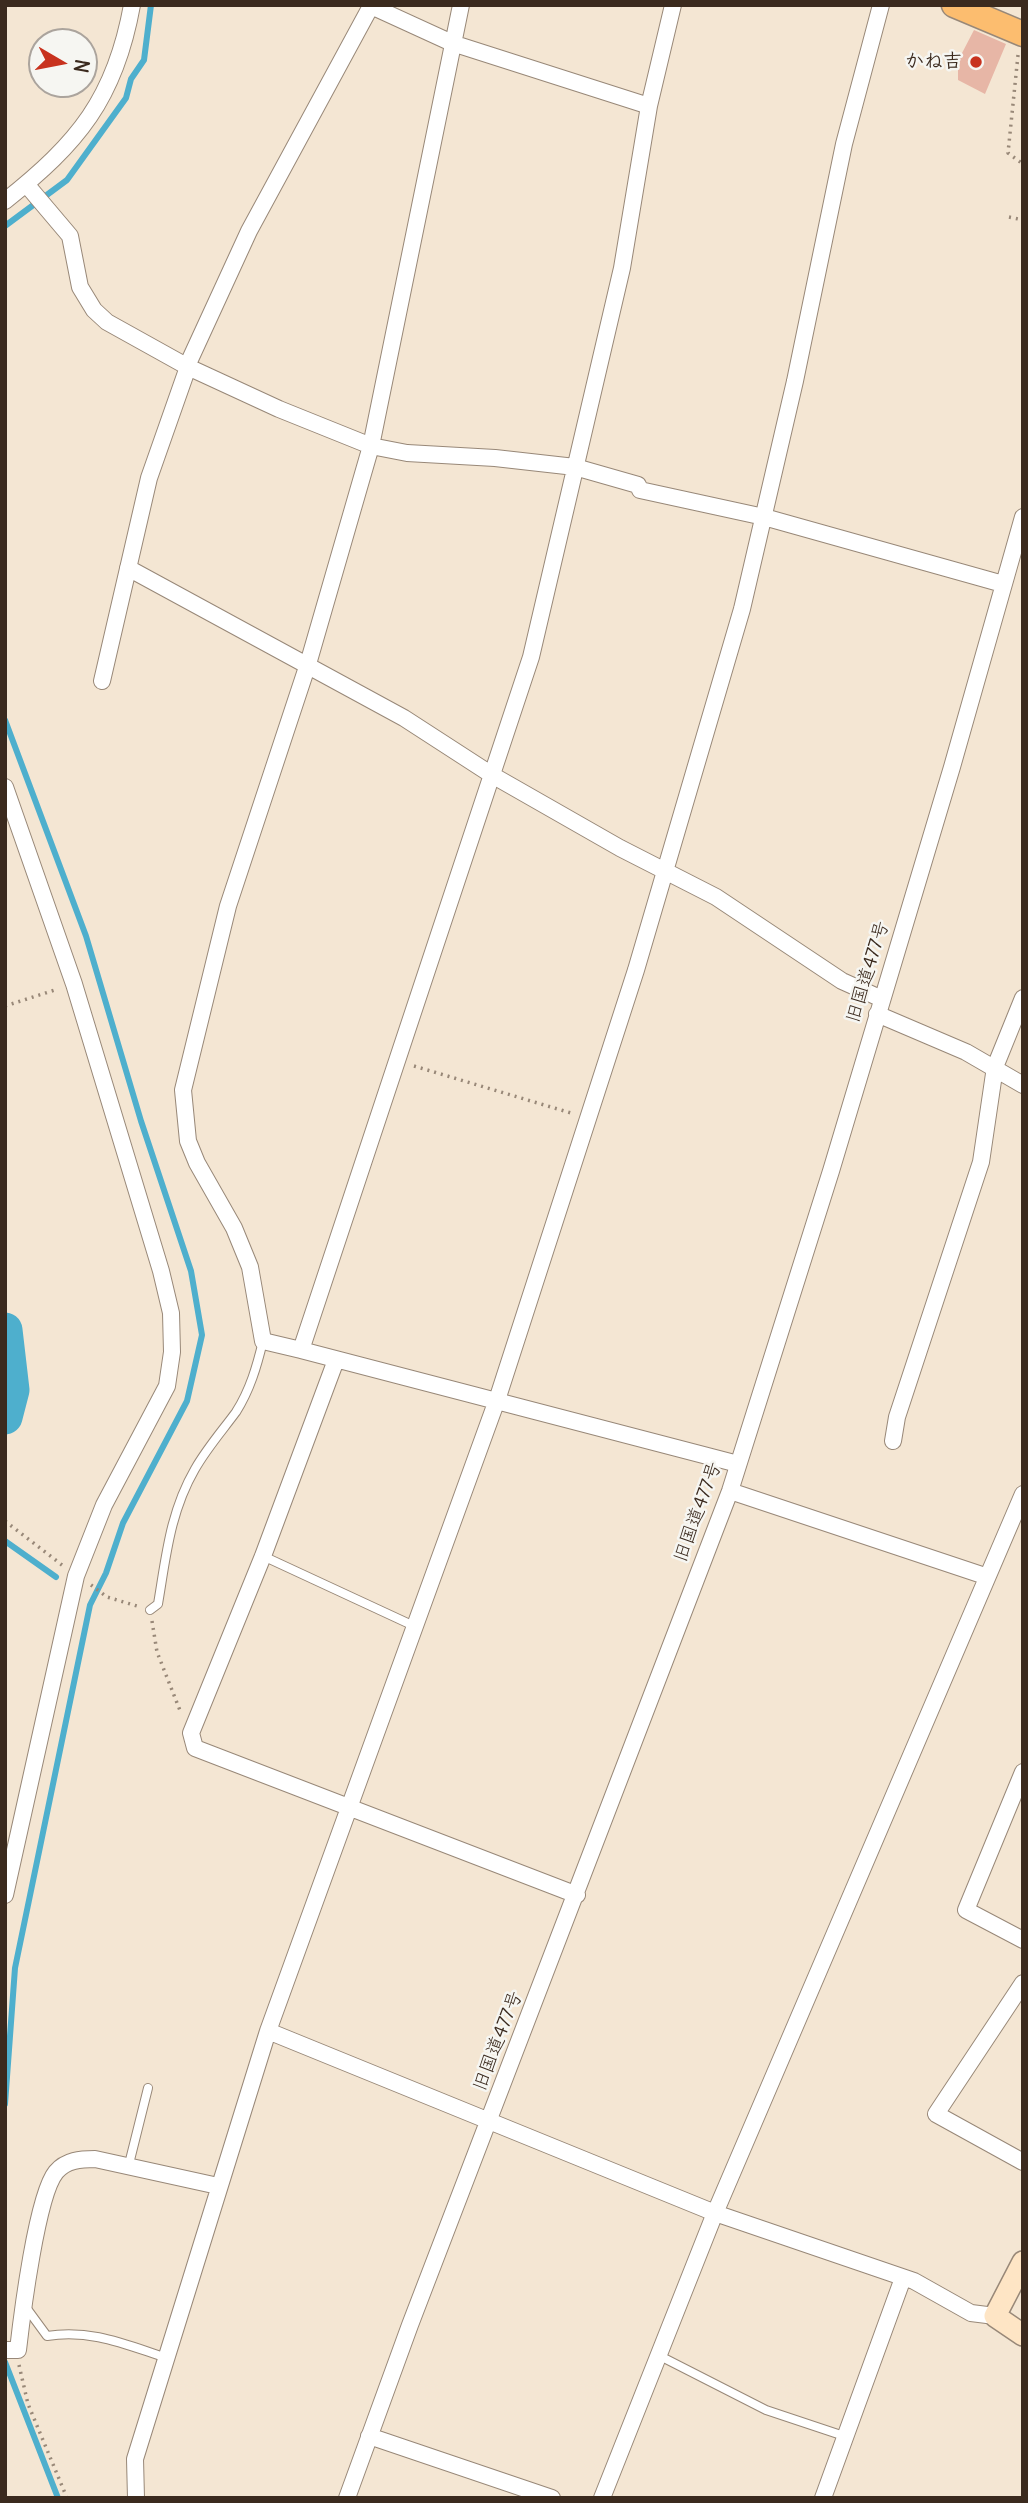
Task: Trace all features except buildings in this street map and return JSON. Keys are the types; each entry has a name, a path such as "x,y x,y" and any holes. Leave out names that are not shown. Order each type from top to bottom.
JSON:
{"main road":[{"path":"954,5 1021,43"}],"street":[{"path":"5,201 29,188 59,157 90,118 114,72 132,5"},
{"path":"461,5 370,446 308,664 228,906 183,1090 188,1141 197,1163 234,1228 250,1267 263,1341 738,1464"},
{"path":"301,1350 395,1060 531,657 622,268 649,106 673,5"},
{"path":"136,2498 135,2459 164,2357 268,2031 497,1400 590,1119 665,869 742,609 844,144 881,5"},
{"path":"102,681 149,478 188,366 249,231 370,6 452,43 649,106"},
{"path":"29,188 47,213 70,236 80,287 94,310 107,323 188,366 279,409 370,446 407,453 495,458 575,467 679,500 764,517 1003,583"},
{"name":"旧国道477号","path":"347,2498 730,1491 880,1006 1003,583 1017,562 1023,517"},
{"path":"128,568 404,718 492,775 738,911 880,1006 995,1067 1023,1085"},
{"path":"5,787 74,984 168,1297 172,1352 167,1386 104,1505 5,1895"},
{"path":"893,1441 897,1417 981,1162 995,1067 1023,998"},
{"path":"336,1360 263,1556 191,1733 195,1748 347,1809 577,1895"},
{"path":"730,1491 985,1576"},
{"path":"602,2498 715,2213 985,1576 1023,1494"},
{"path":"1023,1772 1019,1791 967,1910 1023,1940"},
{"path":"1023,1983 936,2114 1023,2162"},
{"path":"268,2031 715,2213 926,2287 958,2307 995,2316 1023,2335"},
{"path":"12,2350 25,2306 44,2197 57,2171 79,2159 130,2164 218,2186"},
{"path":"995,2316 1023,2262"},
{"path":"823,2498 903,2278"},
{"path":"369,2436 552,2498"}],"lane":[{"path":"150,1610 158,1604 164,1553 182,1497 194,1471 242,1400 253,1378 263,1341"},
{"path":"263,1556 414,1626"},
{"path":"130,2164 148,2088"},
{"path":"25,2306 47,2336 70,2333 100,2335 164,2357"},
{"path":"657,2354 766,2410 847,2437"}],"path":[{"path":"1021,43 1008,153 1023,164"},
{"path":"1009,217 1023,220"},
{"path":"5,1006 74,984"},
{"path":"395,1060 590,1119"},
{"path":"5,1521 107,1598 150,1610 157,1652 168,1687 191,1733"},
{"path":"12,2350 28,2404 67,2498"}],"waterway":[{"path":"5,226 67,180 126,98 131,79 144,60 151,5"},
{"path":"5,720 86,936 141,1121 191,1271 202,1335 187,1401 123,1523 106,1573 90,1605 15,1968 5,2104"},
{"path":"5,1330 12,1390 5,1417"},
{"path":"5,1541 56,1577"},
{"path":"5,2362 58,2498"}],"place":[{"name":"かね吉","path":"976,62"}]}
